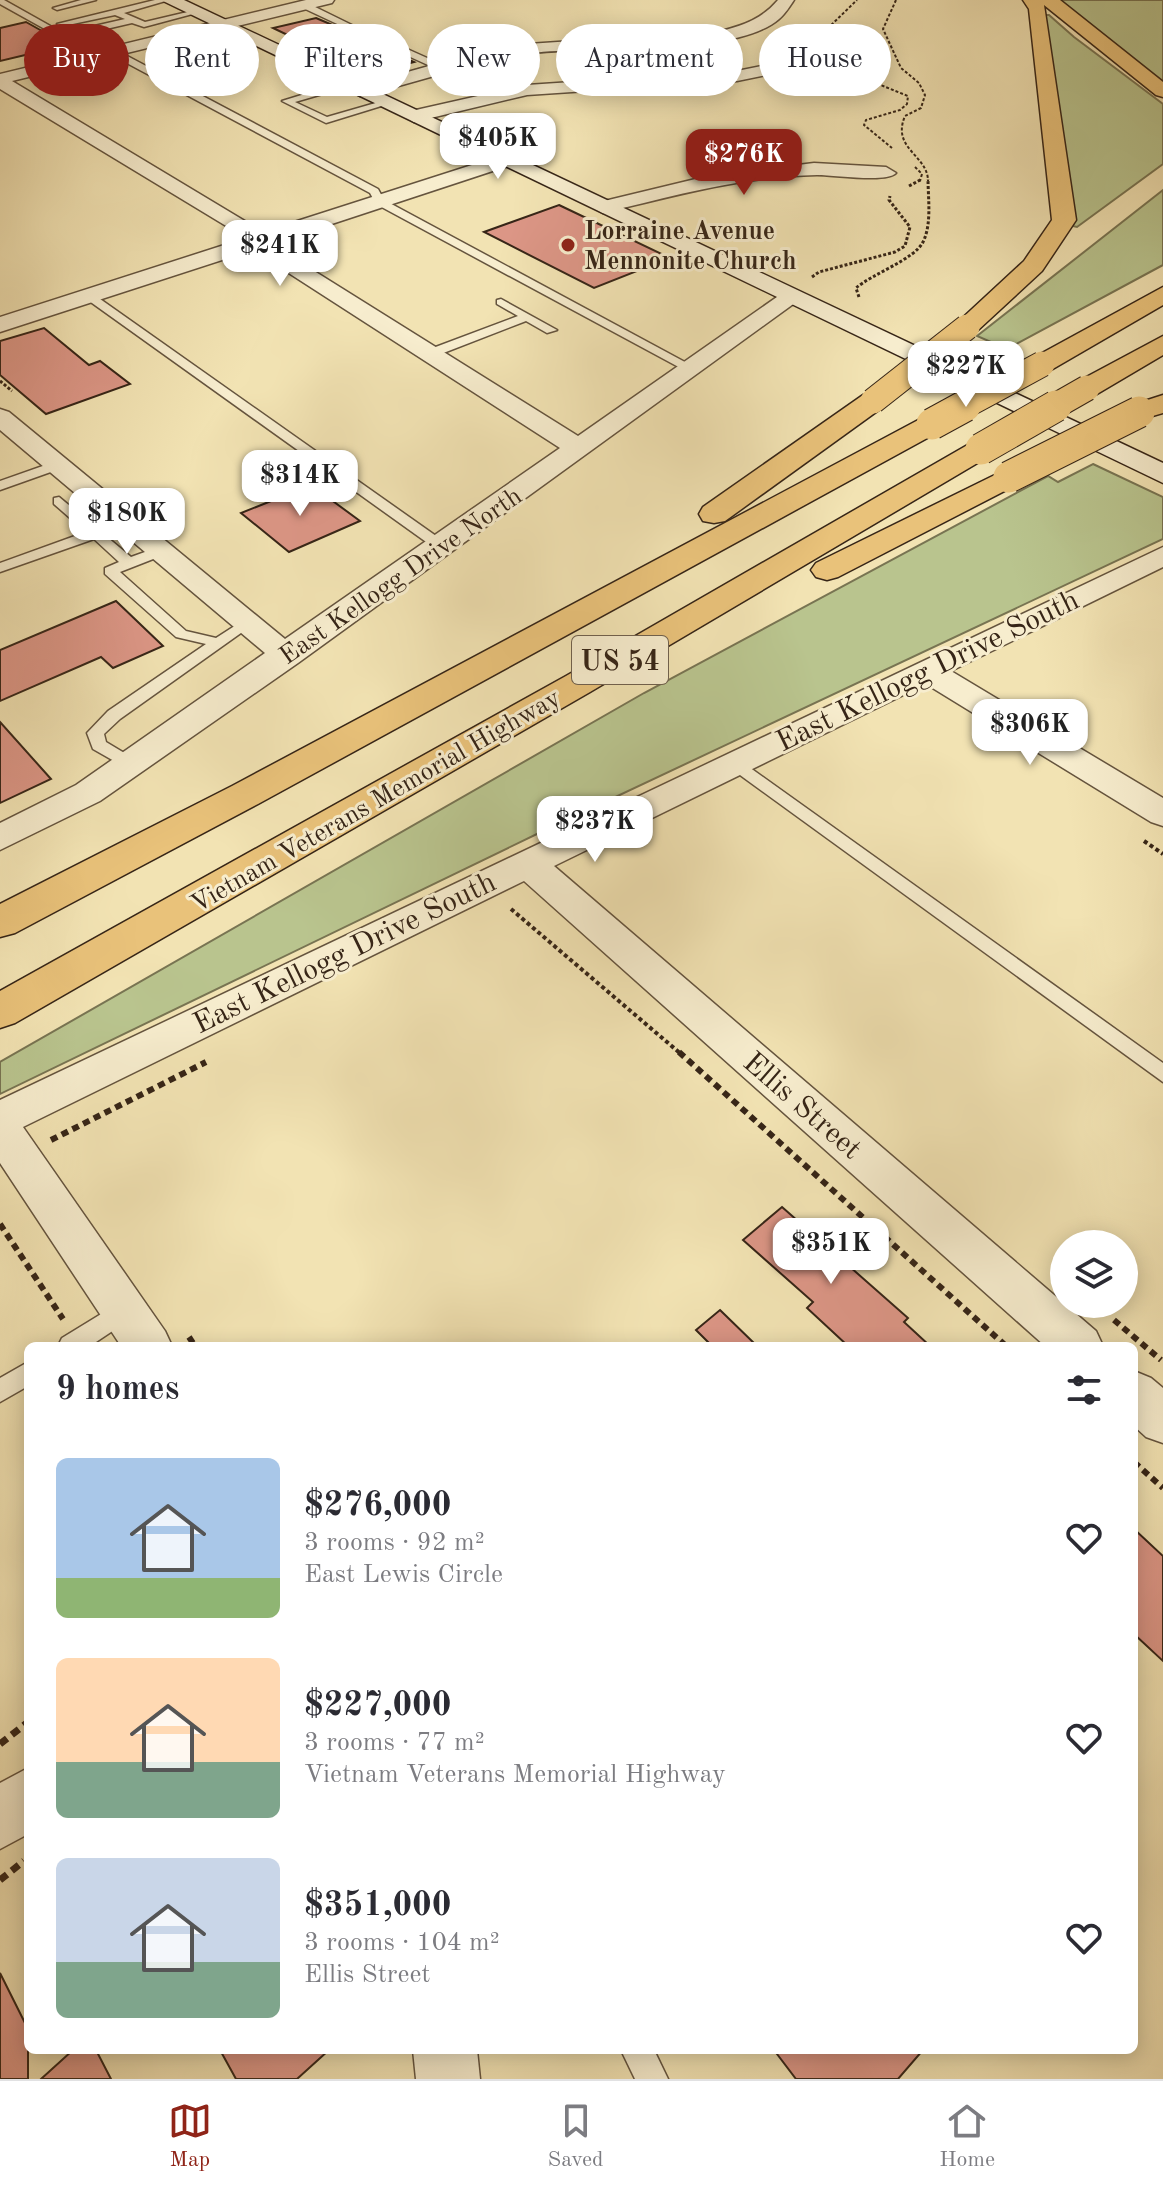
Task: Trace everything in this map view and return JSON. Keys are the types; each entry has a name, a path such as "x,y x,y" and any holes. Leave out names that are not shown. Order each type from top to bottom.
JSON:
{"highway":[{"path":"245,795 710,516 873,401 967,327 1034,268 1064,220 1038,9 1032,0"},
{"path":"1049,0 1163,91"},
{"name":"Vietnam Veterans Memorial Highway","path":"0,922 245,795 932,424 1163,295"},
{"name":"Vietnam Veterans Memorial Highway","path":"0,1011 258,867 1163,344"},
{"path":"258,867 1009,477 1151,407"}],"street":[{"path":"168,0 220,24"},
{"path":"226,24 325,0"},
{"path":"540,47 687,40 724,34 760,24 782,7 786,0"},
{"path":"414,116 527,90 737,76 759,72"},
{"path":"0,82 24,75"},
{"path":"0,82 254,234 263,249 579,448"},
{"path":"371,96 1163,474"},
{"path":"0,325 507,160"},
{"path":"603,207 692,183 736,175 834,168 886,173"},
{"name":"East Kellogg Drive North","path":"0,838 88,793 287,656 690,368 787,295"},
{"path":"0,417 287,656"},
{"name":"East Kellogg Drive South","path":"0,1119 1163,556"},
{"path":"926,670 1163,814"},
{"name":"Ellis Street","path":"528,864 1074,1342"},
{"path":"0,1128 136,1328"},
{"path":"1138,1398 1163,1420"},
{"path":"0,1820 24,1800"},
{"path":"445,2054 448,2079"}],"lane":[{"path":"57,8 92,0"},
{"path":"133,20 76,33 61,24 168,0"},
{"path":"0,1 46,24"},
{"path":"304,5 345,24"},
{"path":"116,12 144,25 196,12"},
{"path":"129,65 372,191 378,195 380,202 690,368"},
{"path":"313,96 287,101 326,120 386,103"},
{"path":"89,296 441,546"},
{"path":"501,302 551,330"},
{"path":"429,354 527,317"},
{"path":"0,486 57,465"},
{"path":"59,501 129,563"},
{"path":"0,568 96,533"},
{"path":"161,551 110,571 181,634 215,642"},
{"path":"130,764 99,745 95,733 114,715 215,642 247,623"},
{"path":"735,763 1163,1074"},
{"path":"82,1342 136,1328"},
{"path":"0,1391 24,1376"},
{"path":"639,2054 652,2079"}],"path":[{"path":"831,24 857,0"},
{"path":"860,301 856,288 870,276 912,254 923,243 928,219 928,174 905,144 900,128 905,116 921,108 925,95 919,83 901,68 883,29 896,0"},
{"path":"891,89 908,96 907,104 900,110 866,120 864,125 894,150"},
{"path":"901,190 922,180 922,174 914,166"},
{"path":"787,295 819,272 895,252 905,246 910,227 889,200 890,195"},
{"path":"511,909 653,1029 1002,1342"},
{"path":"0,1224 73,1342"},
{"path":"1111,1318 1163,1362"},
{"path":"1138,1466 1163,1488"},
{"path":"0,1744 24,1725"},
{"path":"0,1880 24,1861"}],"green space":[{"path":"1055,0 1163,0 1163,87"},
{"path":"1045,15 1049,15 1163,104 1163,164 1077,227 1068,225"},
{"path":"1163,190 1163,265 1007,349 977,336"},
{"path":"1093,464 1163,497 1163,539 539,833 0,1094 0,1062 644,693 1048,476 1058,482"}],"building":[{"path":"316,18 330,24 290,24"},
{"path":"26,22 30,24 24,24 24,55 0,61 0,28"},
{"path":"559,205 670,258 594,288 484,232"},
{"path":"44,328 89,365 100,361 130,384 46,414 0,375 0,341"},
{"path":"311,485 360,521 289,552 241,513"},
{"path":"116,601 163,646 113,668 101,657 0,701 0,650"},
{"path":"0,722 51,779 0,803"},
{"path":"782,1207 908,1318 904,1322 926,1342 844,1342 807,1308 813,1302 743,1240"},
{"path":"720,1310 753,1342 708,1342 696,1330"},
{"path":"1138,1533 1163,1556 1163,1661 1138,1638"},
{"path":"0,1973 24,2021 28,2079 0,2079"},
{"path":"69,2054 98,2054 111,2079 41,2079"},
{"path":"222,2054 325,2054 297,2079 236,2079"},
{"path":"777,2054 920,2054 898,2079 796,2079"}],"place":[{"name":"Lorraine Avenue Mennonite Church","path":"568,245"}]}
